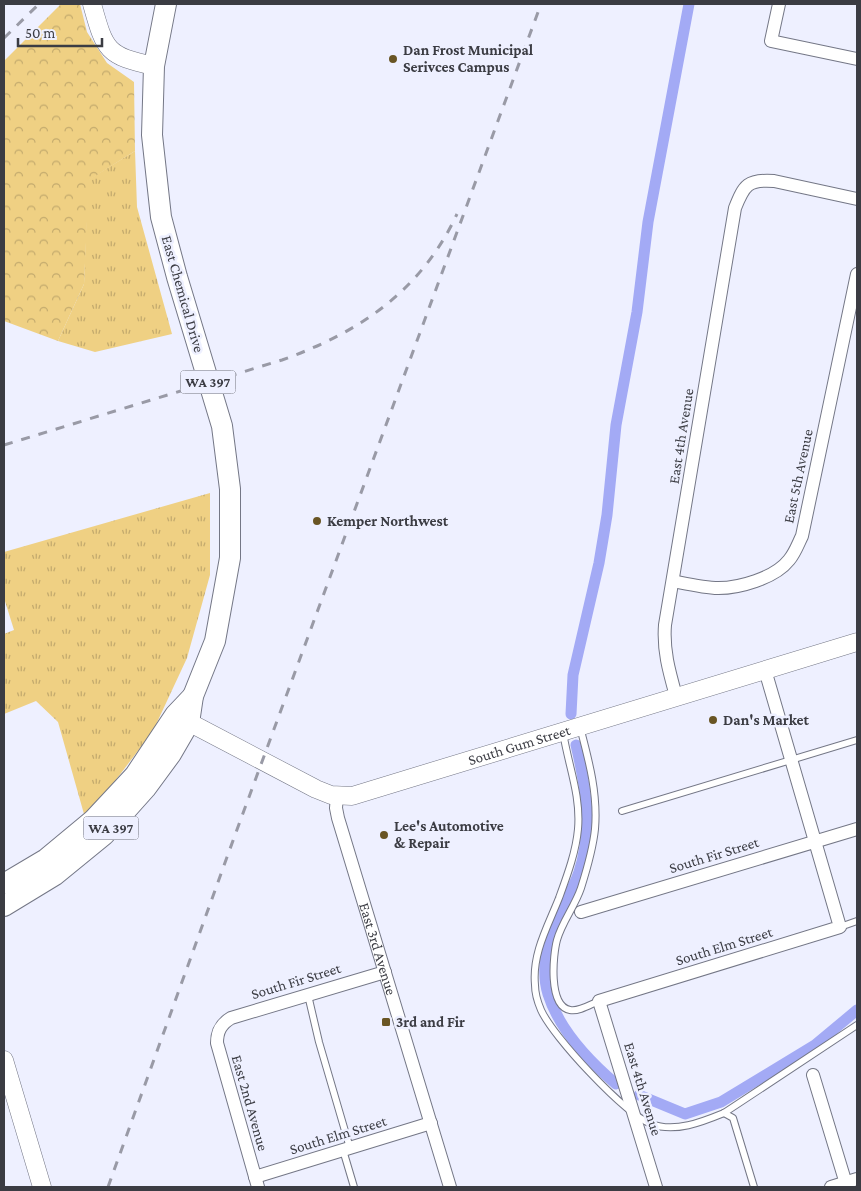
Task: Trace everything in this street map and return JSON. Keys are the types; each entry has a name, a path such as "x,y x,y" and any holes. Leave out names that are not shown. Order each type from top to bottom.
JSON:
{"main road":[{"path":"92,4 100,34 111,50 128,60 154,66"},
{"name":"East Chemical Drive","path":"166,4 154,66 152,135 161,217 222,426 230,489 230,558 215,641 182,719"},
{"name":"South Gum Street","path":"182,719 316,789 337,796 352,796 765,670 856,638"},
{"name":"WA 397","path":"4,884 46,859 93,820 135,775 182,719"},
{"name":"WA 397","path":"4,906 55,875 104,835 151,783 171,754 182,719"},
{"path":"4,1060 10,1100 42,1187"}],"street":[{"path":"779,4 771,41 857,59"},
{"name":"East 4th Avenue","path":"676,696 665,659 664,641 734,208 747,184 760,180 774,181 857,198"},
{"name":"East 5th Avenue","path":"673,581 716,588 744,584 769,576 779,570 796,550 802,536 857,274"},
{"path":"765,670 840,927"},
{"name":"East 3rd Avenue","path":"337,796 336,808 338,818 450,1187"},
{"name":"South Fir Street","path":"576,911 857,829"},
{"name":"South Elm Street","path":"599,1001 840,927"},
{"name":"South Fir Street","path":"220,1028 224,1022 231,1018 385,972"},
{"name":"East 4th Avenue","path":"599,1001 656,1187"},
{"name":"East 2nd Avenue","path":"220,1028 216,1043 256,1182"},
{"path":"813,1075 850,1183 831,1187"},
{"name":"South Elm Street","path":"256,1182 347,1149 431,1123"}],"lane":[{"path":"580,726 592,774 596,813 595,830 576,911 557,940 553,973 556,992 560,1002 569,1010 599,1001"},
{"path":"562,731 578,799 578,829 571,863 535,959 534,985 541,1010 552,1028 575,1056 621,1103 650,1124 665,1127 703,1122 724,1113 857,1025"},
{"path":"622,811 857,740"},
{"name":"South Elm Street","path":"840,927 857,920"},
{"path":"308,994 347,1149 354,1187"},
{"path":"724,1113 733,1118 754,1187"}],"green space":[{"path":"61,4 80,4 87,32 107,63 134,82 135,151 89,180 84,284 58,341 4,321 4,61"},
{"path":"135,151 137,207 172,334 95,352 58,341 84,284 88,180"},
{"path":"210,493 210,575 187,658 153,731 112,785 84,814 58,722 36,701 4,714 4,634 14,630 4,598 4,552"}],"waterway":[{"path":"571,714 573,675 599,563 607,515 616,425 637,312 648,222 689,4"},
{"path":"576,745 585,792 586,840 579,872 550,938 545,962 545,979 553,1007 567,1032 586,1055 616,1084"},
{"path":"639,1095 685,1114 721,1102 815,1045 857,1010"}],"railway":[{"path":"4,38 39,4"},
{"path":"108,1187 235,835 541,4"},
{"path":"4,445 282,360 337,336 362,322 406,287 442,241 457,214"}],"place":[{"name":"Dan Frost Municipal Serivces Campus","path":"393,59"},
{"name":"Kemper Northwest","path":"317,521"},
{"name":"Dan's Market","path":"713,720"},
{"name":"Lee's Automotive & Repair","path":"384,835"},
{"name":"3rd and Fir","path":"386,1022"}]}
